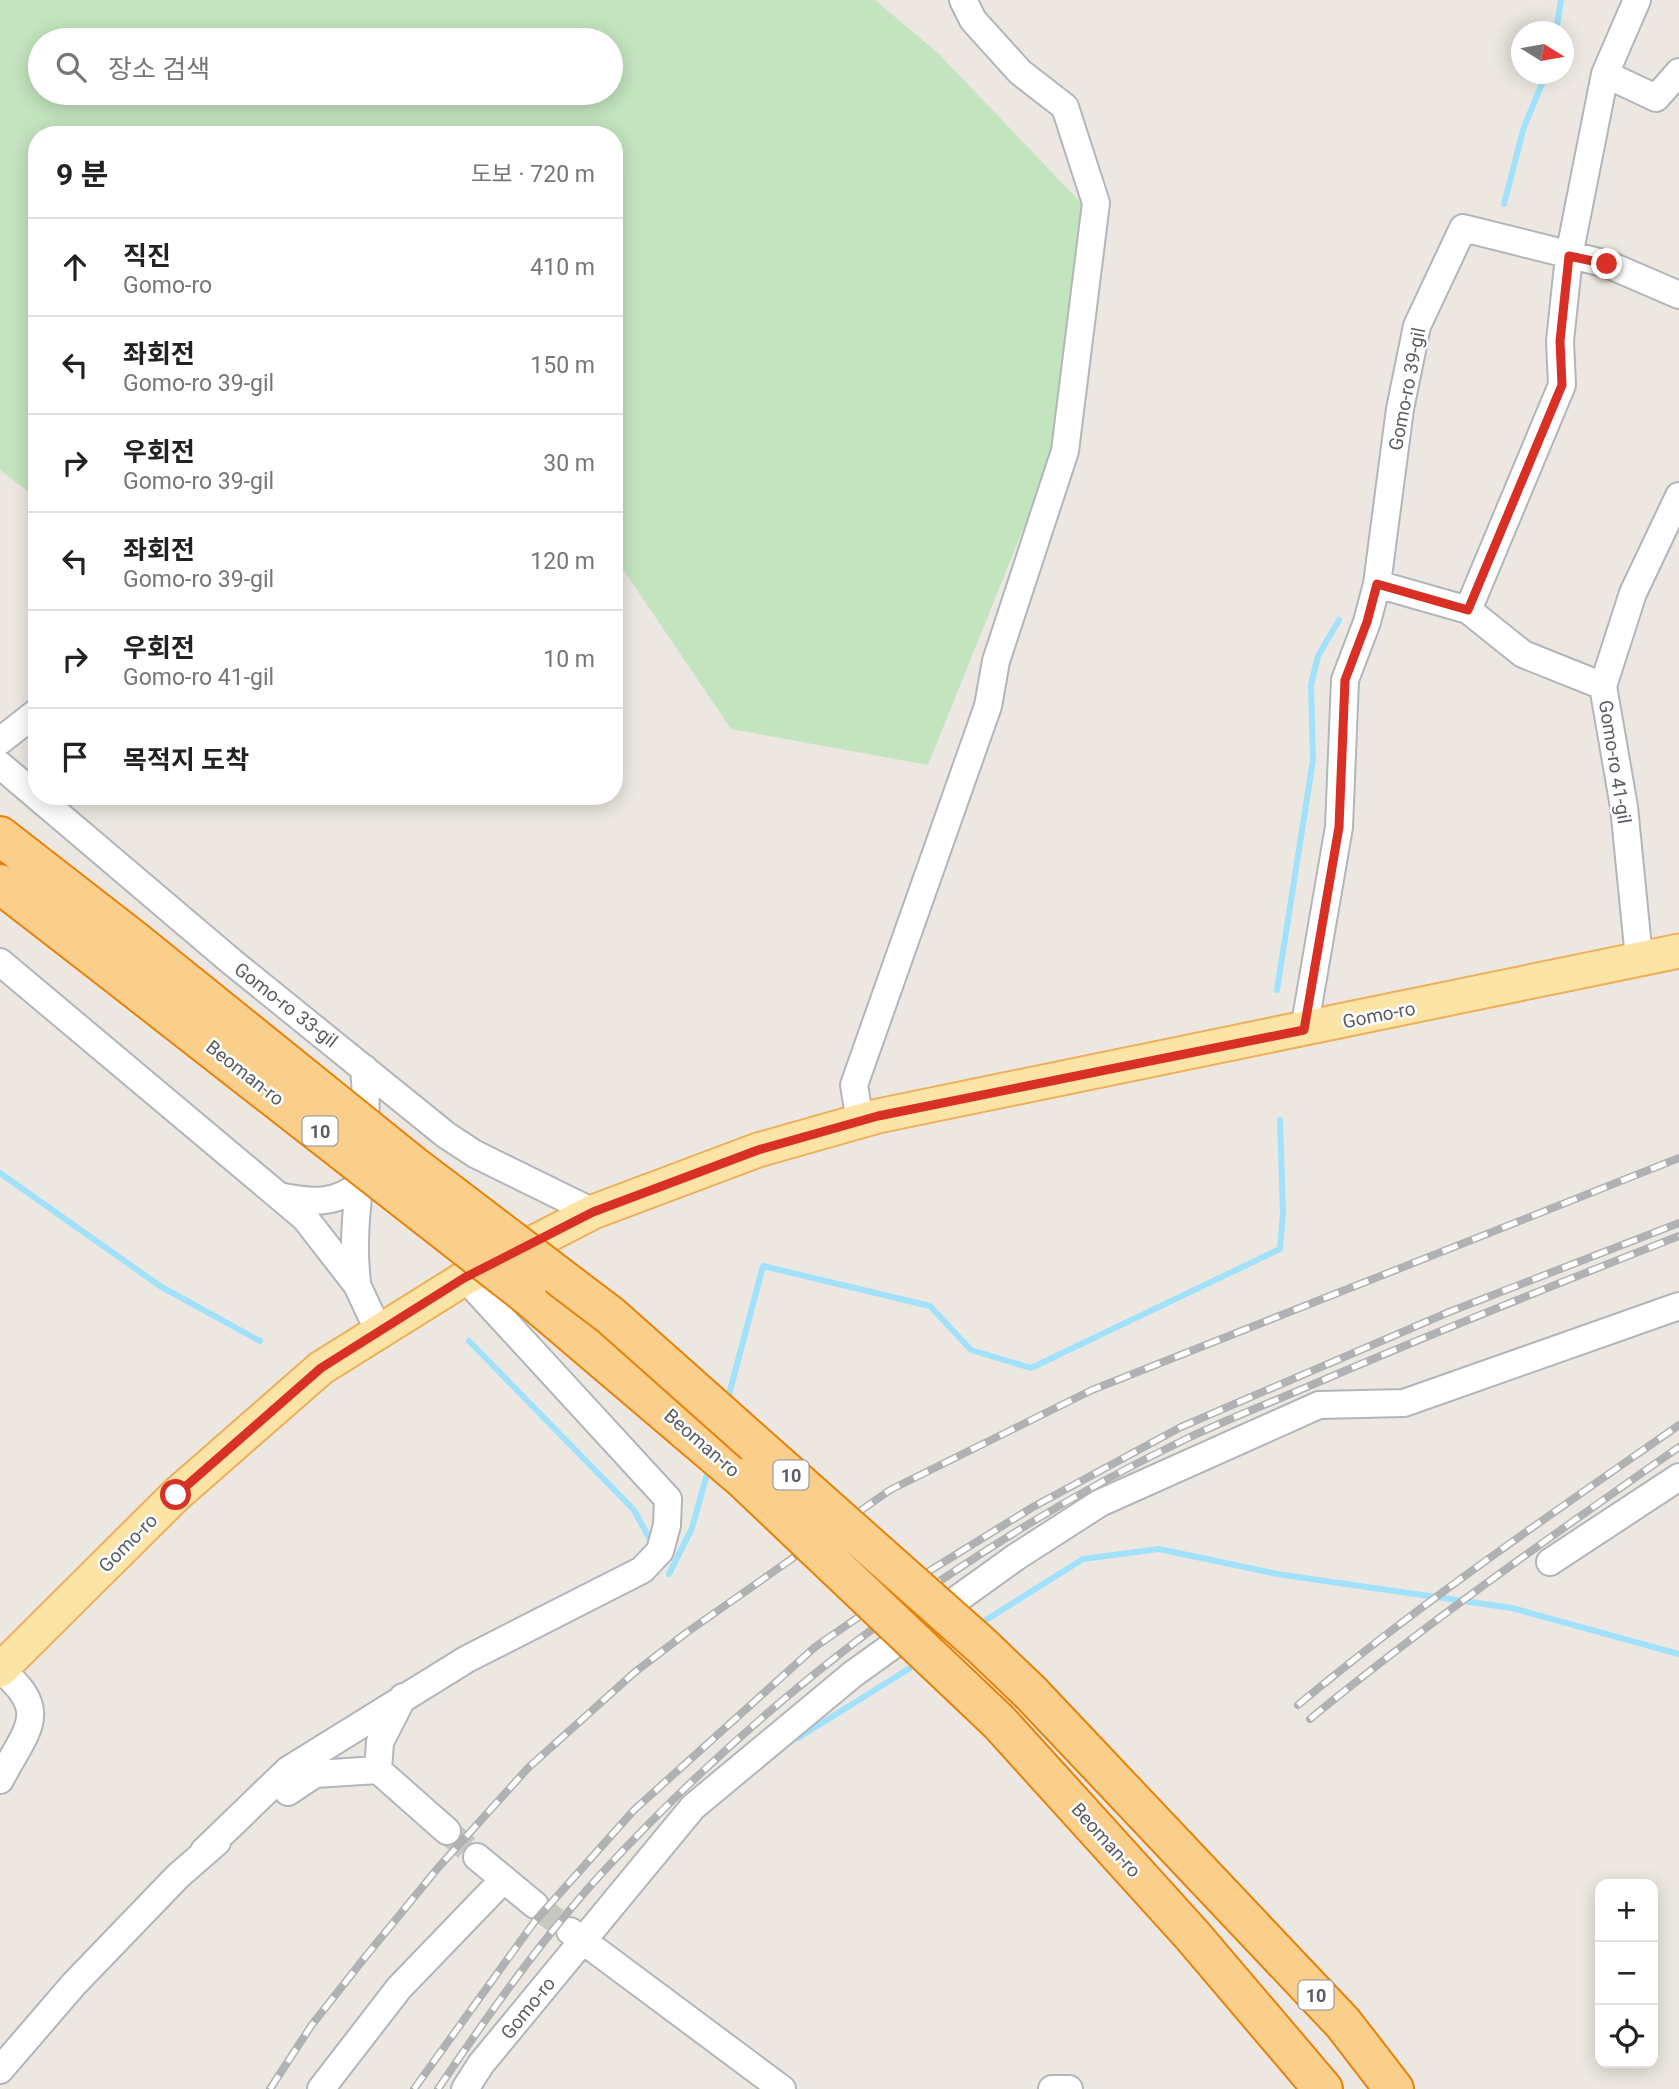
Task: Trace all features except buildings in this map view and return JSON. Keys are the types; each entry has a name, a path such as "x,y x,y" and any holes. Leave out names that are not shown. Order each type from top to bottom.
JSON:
{"highway":[{"name":"Beoman-ro","path":"0,836 415,1167 611,1316 982,1646 1031,1693 1343,2024 1394,2089"},
{"name":"Beoman-ro","path":"0,884 547,1310 742,1478 999,1722 1192,1936 1323,2089"}],"main road":[{"name":"Gomo-ro","path":"0,1670 176,1495 321,1368 464,1278 593,1212 758,1150 860,1121 1679,951"}],"street":[{"path":"860,1121 854,1085 988,706 996,661 1065,451 1096,203 1065,107 1020,72 973,20 963,0"},
{"path":"1468,610 1562,385 1560,341 1569,256 1605,74 1637,0"},
{"path":"1605,74 1656,98 1679,72"},
{"name":"Gomo-ro 39-gil","path":"1304,1030 1339,827 1345,680 1367,622 1377,584 1399,408 1417,326 1463,228 1569,256"},
{"path":"1569,256 1607,264 1679,295"},
{"name":"Gomo-ro 41-gil","path":"1639,958 1624,807 1602,686 1633,593 1679,496"},
{"path":"1377,584 1468,610 1523,654 1602,686"},
{"path":"0,741 28,719"},
{"name":"Gomo-ro 33-gil","path":"0,765 28,789"},
{"name":"Gomo-ro 33-gil","path":"47,805 222,954 456,1141 593,1212"},
{"path":"0,962 279,1196 322,1237 357,1285 379,1332"},
{"path":"357,1285 354,1242 366,1133 364,1068"},
{"path":"279,1196 307,1201 330,1200 351,1192 361,1183"},
{"path":"0,2070 74,1984 204,1851 288,1770 467,1659 632,1577 660,1551 667,1525 668,1499 464,1278"},
{"name":"Gomo-ro","path":"465,2089 576,1936 693,1807 853,1674 1016,1557 1100,1503 1319,1405 1404,1403 1679,1306"},
{"path":"1550,1562 1679,1476"},
{"path":"0,1670 27,1695 31,1719 0,1780"},
{"path":"377,1770 380,1742 403,1698"},
{"path":"204,1851 315,1773 377,1770 447,1831"},
{"path":"478,1857 535,1905"},
{"path":"321,2089 399,1988 504,1879"},
{"path":"576,1936 782,2089"},
{"path":"1052,2089 1069,2089"}],"green space":[{"path":"0,0 875,0 938,53 1085,207 1053,455 928,765 731,729 623,569 623,126 28,126 28,491 0,470"}],"waterway":[{"path":"1558,21 1561,0"},
{"path":"1504,204 1524,127 1542,84"},
{"path":"1277,990 1313,760 1311,685 1318,656 1339,620"},
{"path":"727,1402 763,1266 930,1306 971,1350 1031,1368 1280,1249 1283,1213 1280,1120"},
{"path":"0,1173 160,1286 260,1341"},
{"path":"469,1341 634,1510 653,1545"},
{"path":"669,1574 692,1528 709,1467"},
{"path":"978,1625 1083,1559 1159,1549 1277,1574 1512,1608 1679,1654"},
{"path":"798,1738 918,1663"}],"tunnel":[{"path":"447,1831 477,1857"},
{"path":"535,1905 570,1931"}],"railway":[{"path":"270,2089 311,2026 362,1961 437,1869 528,1768 635,1672 686,1633 890,1490 1092,1390 1679,1158"},
{"path":"414,2089 535,1921 634,1810 815,1647 892,1594 1033,1507 1181,1427 1449,1312 1679,1223"},
{"path":"438,2089 557,1925 601,1874 665,1808 731,1745 801,1685 948,1576 1025,1526 1104,1481 1201,1432 1446,1329 1679,1236"},
{"path":"1298,1705 1390,1631 1679,1425"},
{"path":"1310,1719 1445,1614 1679,1447"}],"route":[{"path":"176,1495 321,1368 464,1278 593,1212 758,1150 878,1116 1304,1030 1321,918 1339,827 1345,680 1367,622 1377,584 1468,610 1562,385 1560,341 1569,256 1607,264"}]}
